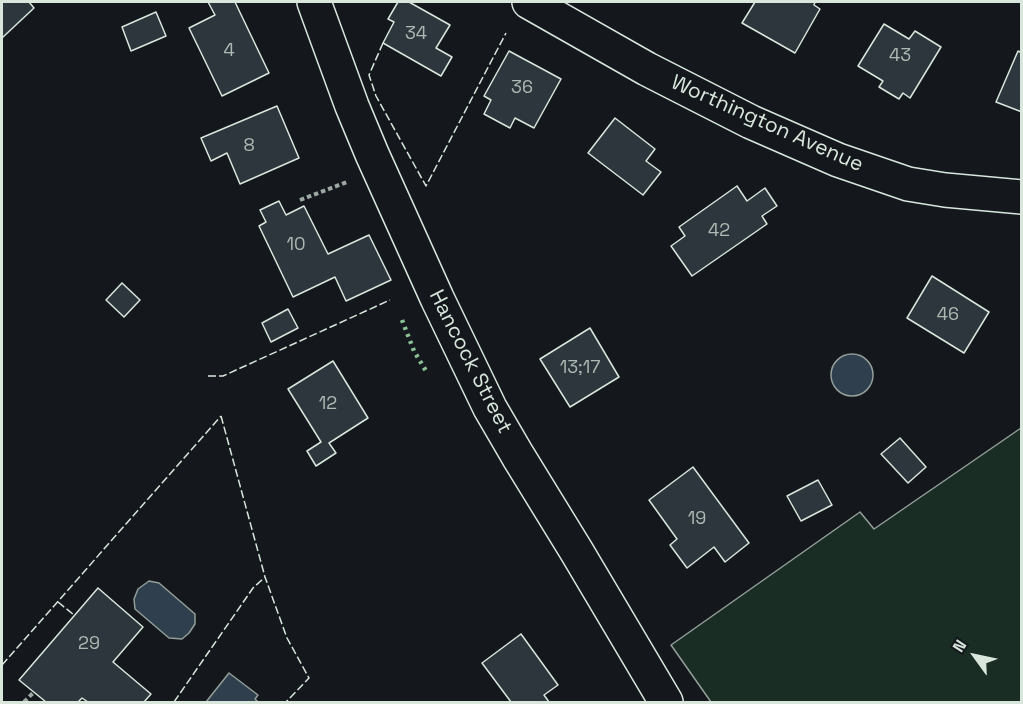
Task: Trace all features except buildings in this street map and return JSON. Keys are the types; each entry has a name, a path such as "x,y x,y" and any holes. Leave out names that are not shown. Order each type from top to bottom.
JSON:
{"street":[{"name":"Hancock Street","path":"314,2 372,154 490,408 666,702"},
{"name":"Worthington Avenue","path":"529,2 647,69 751,122 838,160 908,184 1022,197"}],"path":[{"path":"300,200 348,181 345,174"},
{"path":"24,702 34,692"}],"green space":[{"path":"1021,428 1021,702 711,702 671,645 860,512 874,529"}],"water":[{"path":"852,354 860,355 867,360 872,367 872,383 867,390 860,395 852,396 844,395 837,390 832,383 831,375 832,367 837,360 844,355"},
{"path":"149,581 159,583 195,614 195,624 182,639 169,638 135,609 134,599 138,589"},
{"path":"229,673 258,695 255,699 258,702 206,702"}],"hedge":[{"path":"402,320 414,351 426,371"}],"fence":[{"path":"383,43 369,75 376,96 426,186 506,33"},
{"path":"208,376 223,376 390,300"},
{"path":"221,416 265,577 287,638 309,678 286,702"},
{"path":"2,665 221,416"},
{"path":"174,702 253,588 265,577"},
{"path":"58,602 74,615"}]}
